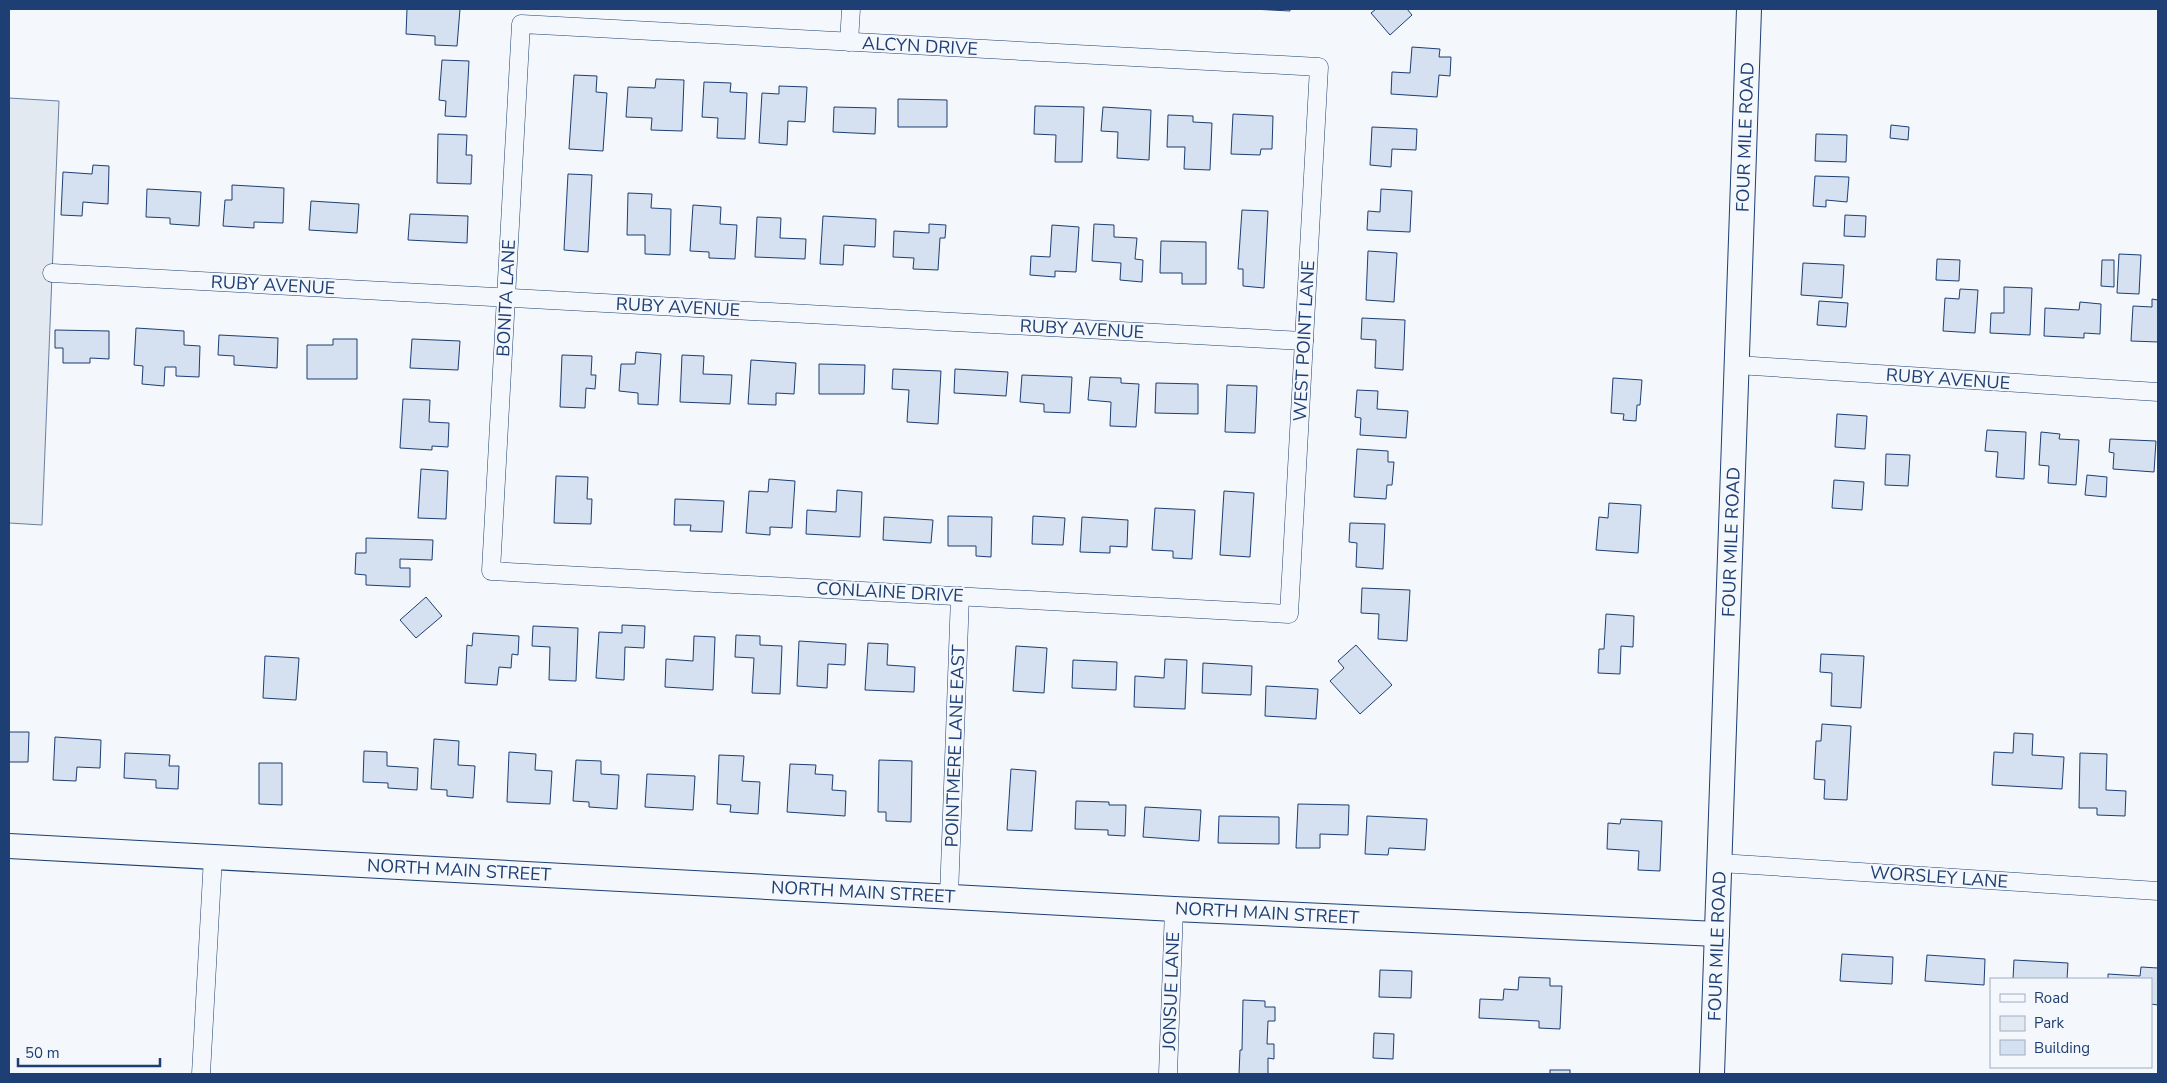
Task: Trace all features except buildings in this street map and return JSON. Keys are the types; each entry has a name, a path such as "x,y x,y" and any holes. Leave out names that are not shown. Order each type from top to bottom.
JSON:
{"main road":[{"name":"FOUR MILE ROAD","path":"1712,1074 1749,9"},
{"name":"NORTH MAIN STREET","path":"9,846 1174,909 1717,934"}],"street":[{"path":"849,42 851,9"},
{"name":"ALCYN DRIVE","path":"521,24 1319,67"},
{"name":"BONITA LANE","path":"491,571 521,24"},
{"name":"WEST POINT LANE","path":"1289,614 1319,67"},
{"name":"RUBY AVENUE","path":"52,273 1304,340"},
{"name":"RUBY AVENUE","path":"1738,366 2158,392"},
{"name":"CONLAINE DRIVE","path":"491,571 1289,614"},
{"name":"POINTMERE LANE EAST","path":"949,896 960,596"},
{"path":"201,1074 213,856"},
{"name":"WORSLEY LANE","path":"1720,862 2158,891"},
{"name":"JONSUE LANE","path":"1168,1074 1174,909"}],"green space":[{"path":"9,98 59,101 42,525 9,523"}]}
